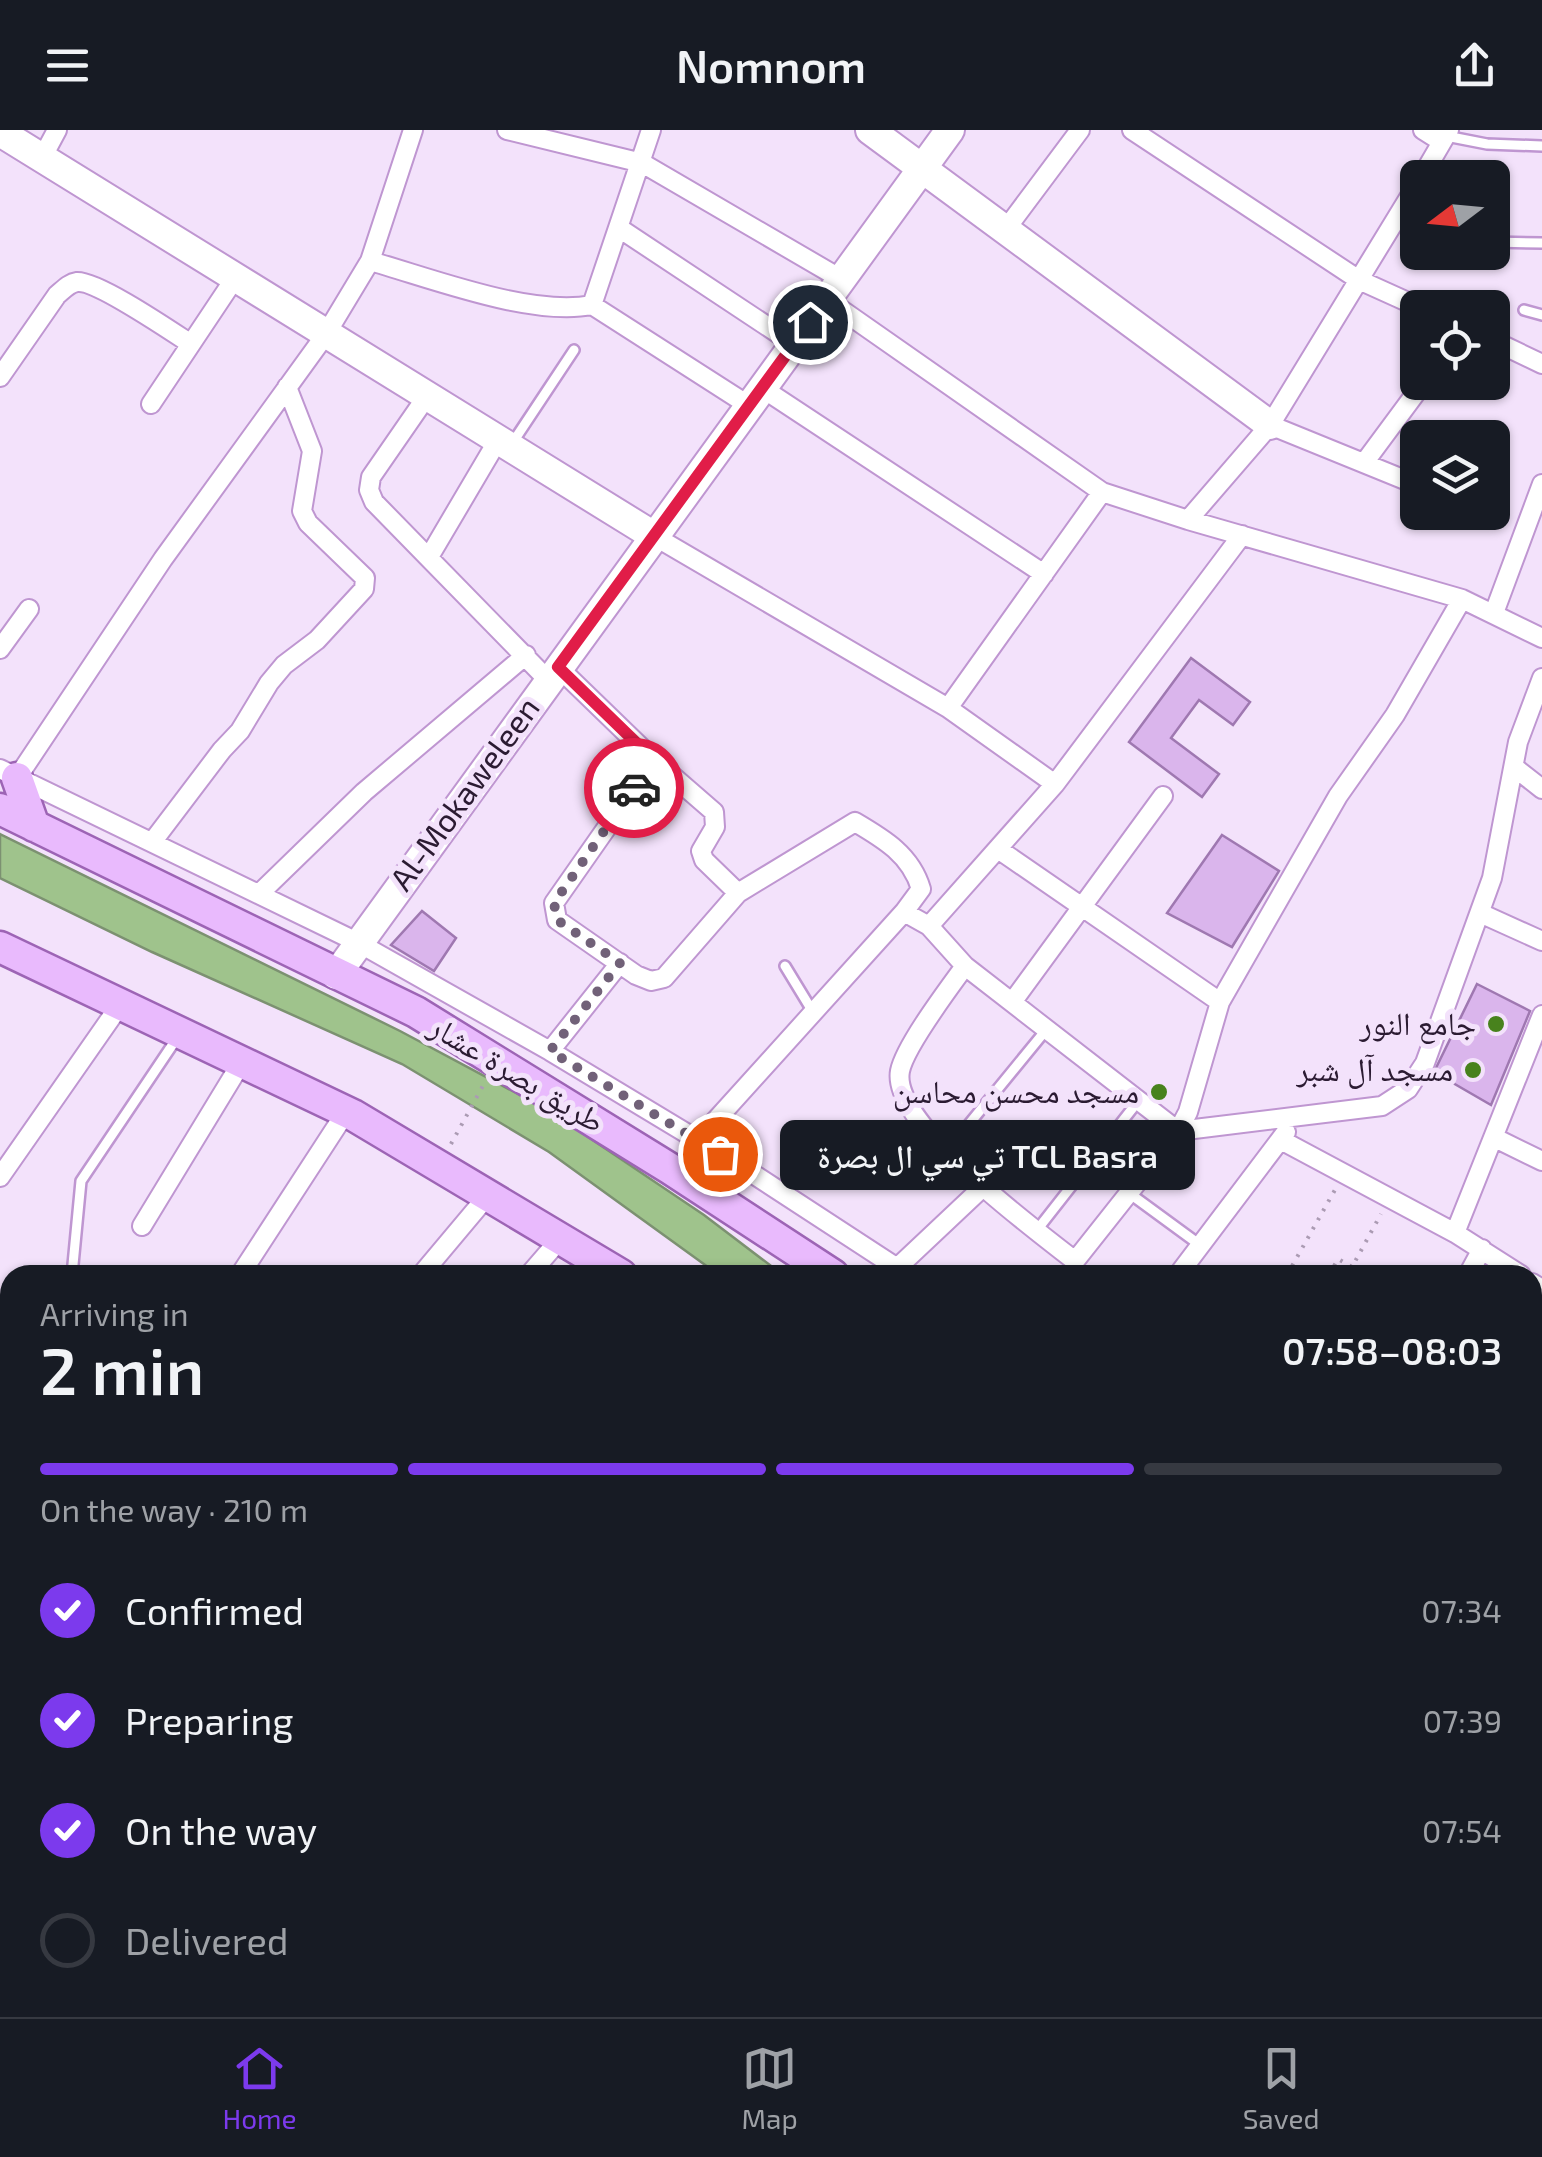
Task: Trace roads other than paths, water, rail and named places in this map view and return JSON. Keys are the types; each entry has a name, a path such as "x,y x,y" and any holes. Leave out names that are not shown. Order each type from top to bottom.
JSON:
{"main road":[{"path":"8,774 34,826"},
{"name":"طريق بصرة عشار","path":"0,809 416,1012 816,1265"},
{"path":"0,947 346,1112 602,1265"}],"street":[{"path":"42,158 57,130"},
{"path":"413,130 370,261 326,334 8,774 357,942 550,1051 744,1168 894,1265"},
{"path":"507,130 642,163 834,289 1102,492 1462,599 1542,638"},
{"path":"592,305 651,130"},
{"path":"870,130 1270,425 1400,478"},
{"name":"Al-Mokaweleen","path":"336,974 950,130"},
{"path":"1006,229 1080,130"},
{"path":"1132,130 1359,280 1400,299"},
{"path":"1423,130 1446,136 1431,160"},
{"path":"0,132 654,536 948,708 1055,784"},
{"path":"1188,520 1270,425 1400,212"},
{"path":"619,228 794,344"},
{"path":"370,261 532,304 572,309 592,305 755,396 1044,574"},
{"path":"152,404 235,278"},
{"path":"0,377 57,295 68,285 81,281 100,288 191,344"},
{"path":"1510,349 1542,364"},
{"path":"153,841 240,731 284,665 317,640 364,588 365,578 308,523 302,511 312,451 288,387"},
{"path":"427,396 371,477 369,490 374,502 526,655 553,673 714,812 716,827 701,852 704,860 738,893"},
{"path":"1364,463 1411,400"},
{"path":"429,557 504,444"},
{"path":"1494,613 1541,490"},
{"path":"948,708 1102,492"},
{"path":"928,926 1055,784 1242,535"},
{"path":"1075,1265 1178,1131 1188,1112 1220,1002 1338,796 1396,715 1462,599"},
{"path":"0,649 29,608"},
{"path":"259,894 364,792 526,655"},
{"path":"904,912 928,926 966,966 1178,1131 1382,1106 1408,1089 1425,1063 1492,878 1518,742 1542,678"},
{"path":"654,760 554,903 557,920 651,981 664,978 738,893 855,822 888,842 915,868 921,889 697,1142"},
{"path":"1514,767 1542,768"},
{"path":"1514,767 1542,789"},
{"path":"1013,1001 1163,796"},
{"path":"998,849 1220,1002"},
{"path":"1480,913 1542,941"},
{"path":"550,1051 620,963"},
{"path":"966,966 928,1019 900,1072 904,1098 919,1122 947,1151 983,1187 1037,1230 1070,1265"},
{"path":"0,1176 120,1005"},
{"path":"1454,1233 1540,1028"},
{"path":"142,1226 242,1060"},
{"path":"247,1265 346,1112"},
{"path":"1185,1265 1297,1115"},
{"path":"1494,1138 1542,1160"},
{"path":"1281,1140 1505,1265"},
{"path":"909,1265 983,1187"},
{"path":"428,1265 488,1194"},
{"path":"538,1265 561,1238"},
{"path":"1474,1265 1482,1250"}],"lane":[{"path":"1446,136 1487,144 1542,146"},
{"path":"1510,242 1542,243"},
{"path":"1524,310 1542,315"},
{"path":"504,444 574,350"},
{"path":"785,966 813,1012"},
{"path":"947,1151 1048,1028"},
{"path":"73,1265 81,1181 180,1033"},
{"path":"1037,1230 1139,1100"},
{"path":"1128,1192 1200,1245"}],"place":[{"name":"جامع النور","path":"1496,1024"},
{"name":"مسجد آل شبر","path":"1473,1070"},
{"name":"مسجد محسن محاسن","path":"1159,1092"},
{"name":"تي سي ال بصرة TCL Basra","path":"720,1154"}]}
